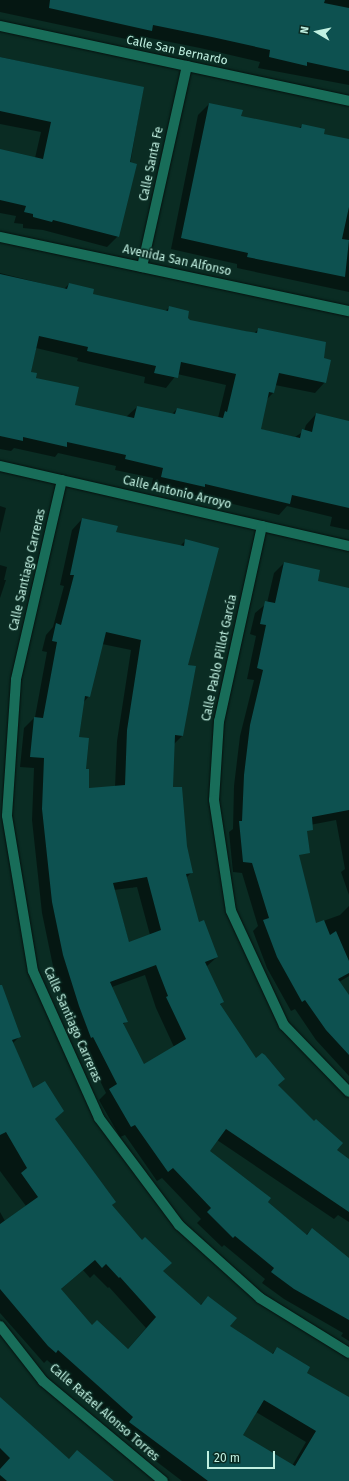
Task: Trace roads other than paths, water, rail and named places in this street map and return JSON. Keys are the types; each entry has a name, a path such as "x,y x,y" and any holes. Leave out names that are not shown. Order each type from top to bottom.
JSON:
{"street":[{"name":"Calle San Bernardo","path":"0,26 349,101"},
{"name":"Calle Santa Fe","path":"142,267 187,66"},
{"name":"Avenida San Alfonso","path":"0,237 349,311"},
{"name":"Calle Antonio Arroyo","path":"0,466 349,546"},
{"name":"Calle Santiago Carreras","path":"62,480 16,680 7,816 34,971 99,1118 179,1225 260,1298 349,1353"},
{"name":"Calle Pablo Pillot García","path":"262,526 219,722 214,800 232,911 284,1025 349,1092"},
{"name":"Calle Rafael Alonso Torres","path":"0,1326 43,1381 163,1481"}]}
